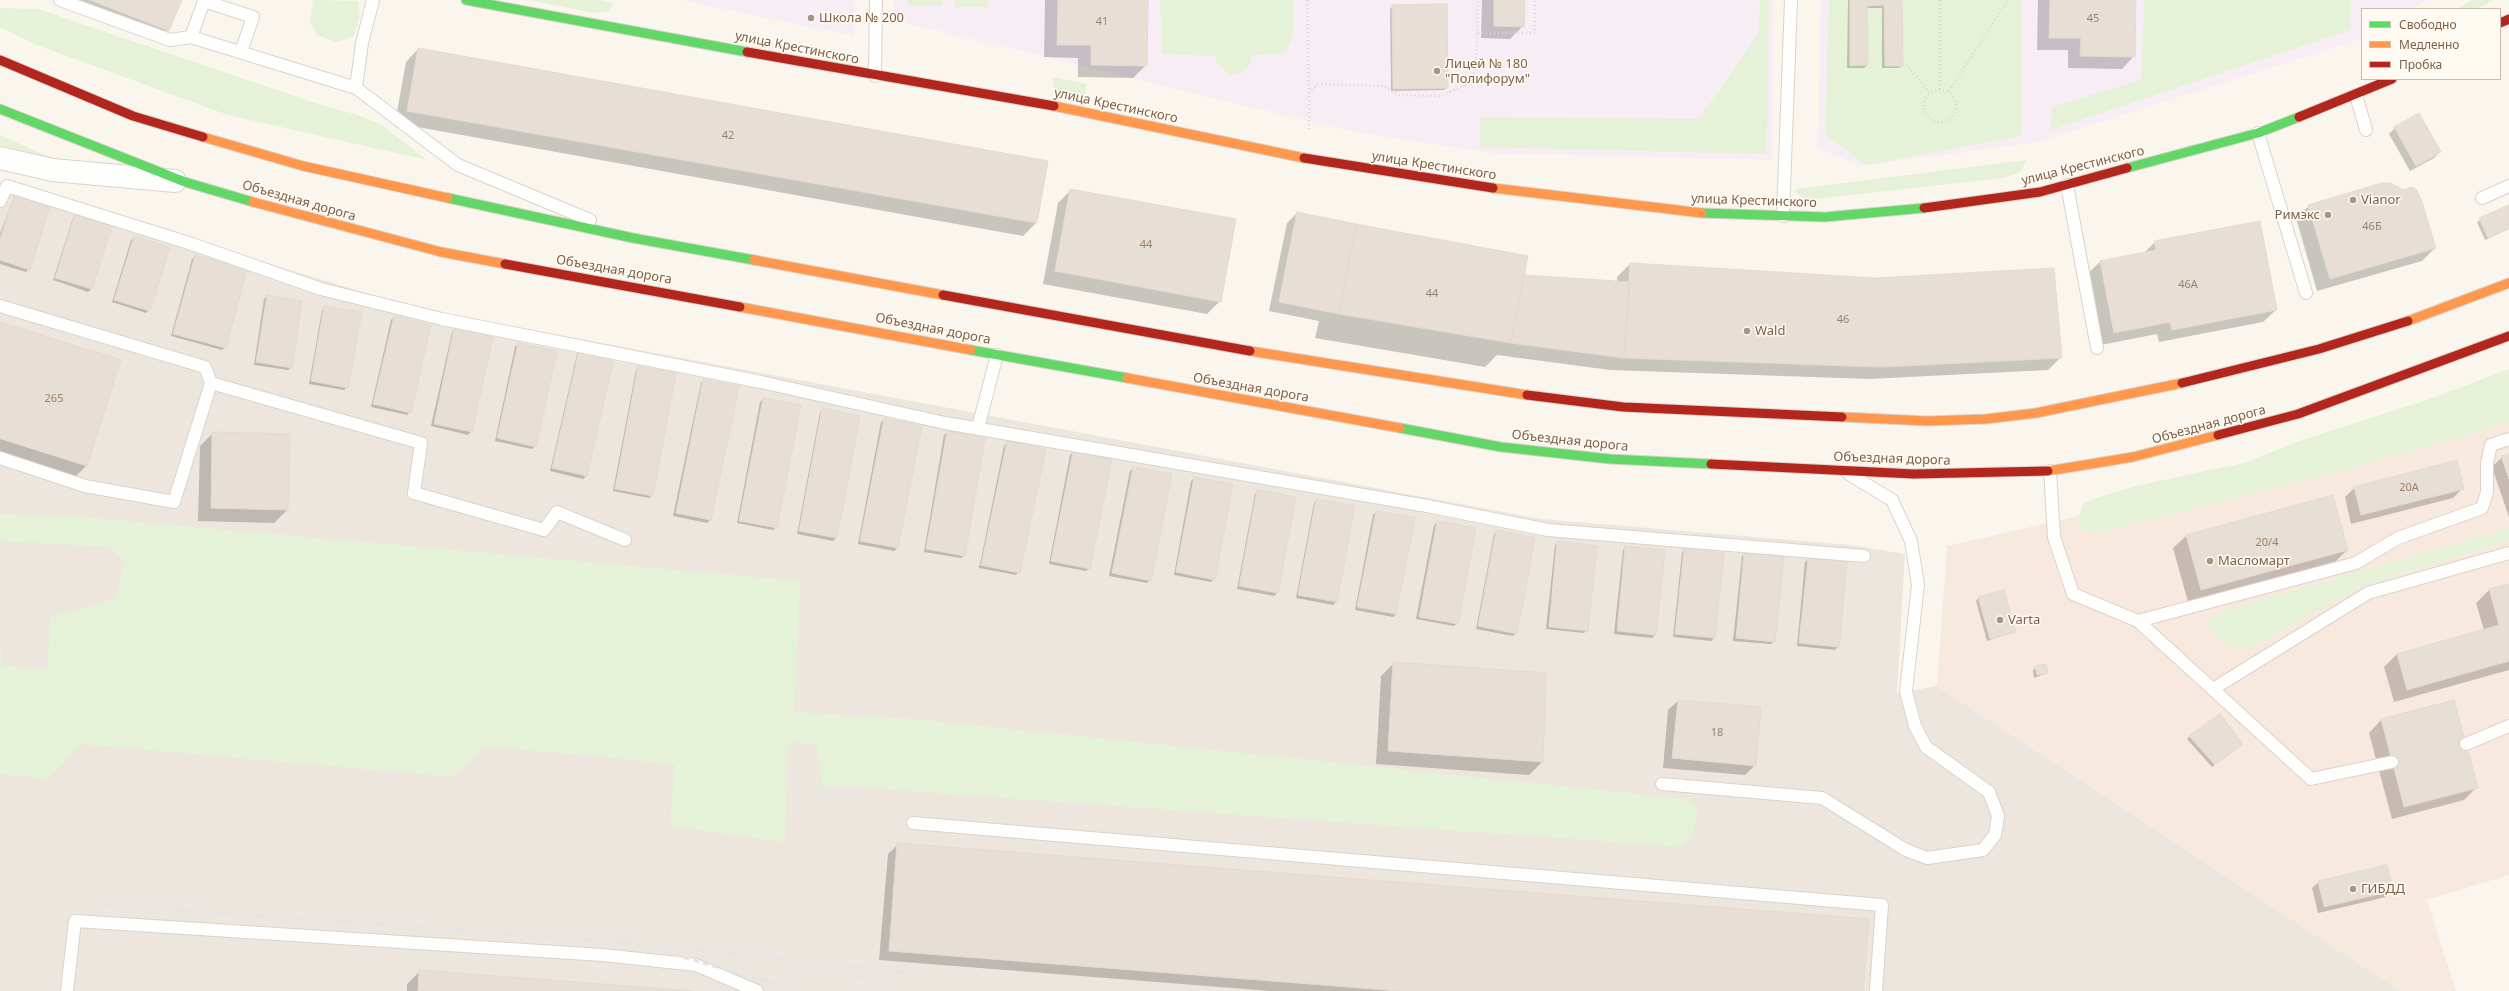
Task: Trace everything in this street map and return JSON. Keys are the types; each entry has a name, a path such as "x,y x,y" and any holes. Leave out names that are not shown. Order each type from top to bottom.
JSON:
{"main road":[{"name":"улица Крестинского","path":"466,0 875,76 1043,104 1329,164 1538,195 1693,213 1825,217 1920,209 2040,192 2258,132 2356,95 2390,80"},
{"path":"0,60 133,116 288,162 633,238 1219,346 1506,392 1623,407 1927,421 1986,419 2036,413 2207,378 2319,349 2419,317 2509,283"},
{"name":"Объездная дорога","path":"0,109 185,182 297,215 441,252 1501,447 1610,459 1914,474 2050,471 2133,457 2298,414 2509,336"}],"street":[{"path":"0,158 53,170 185,182"}],"lane":[{"path":"60,0 170,40 191,37 356,88 458,165 633,238"},
{"path":"356,88 362,43 372,0"},
{"path":"875,76 876,0"},
{"path":"1783,216 1791,0"},
{"path":"191,37 202,1 253,17 241,52"},
{"path":"2356,95 2366,130"},
{"path":"2258,132 2306,293"},
{"path":"2067,185 2097,348"},
{"path":"0,201 7,186 192,244 321,289 428,315 625,354 978,428 1427,506 1548,530 1864,556"},
{"path":"2482,198 2509,186"},
{"path":"0,306 205,367 211,383 174,502 85,486 0,458"},
{"path":"978,428 997,354"},
{"path":"211,383 421,443 414,493 544,530 557,512 625,540"},
{"path":"2138,620 2356,564 2398,538 2482,508 2487,492 2487,463 2491,445 2509,439"},
{"path":"1662,784 1822,798 1906,850 1927,858 1983,850 1996,835 1998,816 1989,792 1926,747 1913,719 1906,691 1918,585 1911,541 1892,500 1843,471"},
{"path":"2050,471 2054,537 2073,594 2138,620 2311,779 2392,762"},
{"path":"2213,689 2368,593 2509,553"},
{"path":"2466,744 2509,726"},
{"path":"913,823 1882,905 1876,991"},
{"path":"67,991 75,920 626,957 696,964 757,991"}],"path":[{"path":"1307,0 1309,129"},
{"path":"1309,93 1318,84 1384,86 1398,95 1441,96 1470,83 1476,70 1478,0"},
{"path":"1478,33 1535,33 1535,0"},
{"path":"1940,0 1940,89"},
{"path":"1948,91 2008,0"},
{"path":"1906,64 1930,93"},
{"path":"1940,89 1948,91 1955,100 1955,110 1952,117 1943,122 1932,120 1924,113 1924,101 1930,93 1940,89"}],"shaded area":[{"name":"Школа № 200","path":"680,0 854,0 854,36"},
{"name":"Лицей № 180 \"Полифорум\"","path":"893,0 1773,0 1772,160 1491,153 1349,131 894,20"},
{"path":"1821,0 2426,0 2413,8 2361,8 2361,39 2037,142 1861,166 1818,148"},
{"path":"7,182 410,307 1541,519 1851,545 1905,554 1897,693 1937,686 2400,991 0,991 0,183"},
{"path":"2509,418 2509,875 2427,900 2456,991 2400,991 1937,686 1947,546"}],"green space":[{"path":"313,0 358,1 360,14 354,36 336,42 317,35 310,22"},
{"path":"530,0 599,0 613,3 609,11 593,13"},
{"path":"908,0 942,0 942,6 908,6"},
{"path":"955,0 988,0 988,7 955,7"},
{"path":"1160,0 1293,0 1293,36 1288,47 1281,54 1252,55 1250,65 1243,73 1229,75 1217,63 1215,56 1162,54"},
{"path":"1760,0 1769,0 1767,154 1480,147 1480,117 1699,119 1759,33"},
{"path":"1829,0 2020,0 2022,5 2021,136 1866,165 1825,135"},
{"path":"2144,0 2351,0 2350,30 2051,130 2052,107 2141,80"},
{"path":"2472,0 2494,0 2479,8 2459,8"},
{"path":"0,8 38,9 321,105 355,114 380,124 427,160 228,115 34,44 0,27"},
{"path":"1052,77 1087,84 1084,97 1060,93 1054,88"},
{"path":"0,135 49,157 0,145"},
{"path":"2026,160 2023,169 2018,173 2003,178 1807,200 1795,192 1796,189"},
{"path":"2509,369 2509,423 2348,469 2096,533 2083,532 2078,520 2083,504 2096,498 2140,485 2248,462 2299,441 2430,399"},
{"path":"0,514 83,517 800,581 794,712 913,719 1687,799 1698,809 1691,838 1682,847 866,788 822,787 817,745 789,742 785,842 670,826 675,764 484,746 453,777 81,744 48,779 0,774 0,638 2,666 47,668 51,617 115,599 125,563 110,547 0,541"},
{"path":"2509,528 2509,540 2365,586 2253,646 2240,649 2222,643 2209,629 2209,621 2220,612"}],"building":[{"path":"90,0 182,0 169,31"},
{"path":"1058,0 1148,0 1147,66 1091,65 1091,45 1057,45"},
{"path":"1494,0 1525,0 1524,27 1494,26"},
{"path":"1850,0 1902,0 1903,66 1885,66 1884,5 1867,6 1868,65 1850,66"},
{"path":"2050,0 2136,0 2135,57 2080,56 2081,38 2049,38"},
{"path":"1447,4 1448,88 1393,89 1392,5"},
{"path":"418,48 1048,161 1037,223 407,111"},
{"path":"2419,113 2441,152 2416,166 2394,127"},
{"path":"2382,183 2390,183 2404,190 2411,187 2416,189 2421,199 2436,248 2330,279 2308,205"},
{"path":"1070,189 1236,219 1221,302 1055,271"},
{"path":"14,195 50,206 30,270 0,260 0,239"},
{"path":"2509,205 2509,228 2488,238 2479,218"},
{"path":"1297,212 1356,224 1339,314 1279,302"},
{"path":"75,214 112,226 92,289 55,278"},
{"path":"2260,221 2277,310 2172,330 2170,322 2114,333 2100,261 2156,250 2154,241"},
{"path":"1356,224 1528,256 1511,343 1339,314"},
{"path":"134,236 170,247 150,311 114,300"},
{"path":"195,255 247,269 226,348 173,334"},
{"path":"1630,263 1876,278 2054,268 2062,358 1882,367 1624,358"},
{"path":"1524,275 1630,282 1624,358 1511,343"},
{"path":"267,295 302,301 292,368 256,362"},
{"path":"324,306 362,312 348,388 311,381"},
{"path":"394,316 431,325 411,413 373,404"},
{"path":"0,322 121,360 87,466 0,438"},
{"path":"454,328 493,337 472,432 434,424"},
{"path":"518,343 557,351 536,447 497,438"},
{"path":"579,350 614,358 587,476 552,468"},
{"path":"638,366 676,373 653,496 615,489"},
{"path":"703,379 739,386 711,520 676,513"},
{"path":"763,398 801,405 777,528 739,521"},
{"path":"822,408 860,416 837,538 799,531"},
{"path":"884,418 922,426 898,548 860,541"},
{"path":"947,431 985,438 965,556 926,549"},
{"path":"212,432 290,434 288,510 211,508"},
{"path":"1007,441 1046,449 1020,573 981,565"},
{"path":"1073,451 1112,459 1090,569 1051,561"},
{"path":"2509,454 2509,479 2501,456"},
{"path":"2457,460 2464,489 2361,515 2354,487"},
{"path":"1133,467 1172,474 1151,581 1112,573"},
{"path":"1194,477 1233,484 1215,580 1176,572"},
{"path":"1257,490 1296,497 1278,593 1239,586"},
{"path":"2333,495 2348,550 2201,590 2186,535"},
{"path":"1316,499 1355,506 1337,602 1298,595"},
{"path":"1376,511 1415,518 1396,614 1357,607"},
{"path":"1437,521 1476,528 1458,624 1419,617"},
{"path":"1496,530 1535,538 1517,634 1478,626"},
{"path":"1557,541 1597,546 1588,631 1549,627"},
{"path":"1625,546 1665,550 1656,635 1617,631"},
{"path":"1684,549 1724,553 1715,638 1675,634"},
{"path":"1744,552 1784,557 1775,642 1736,638"},
{"path":"1808,558 1847,562 1839,647 1799,643"},
{"path":"2509,584 2509,661 2407,690 2397,654 2499,625 2489,589"},
{"path":"2004,590 2016,632 1990,639 1978,597"},
{"path":"1393,662 1546,673 1543,762 1388,751"},
{"path":"2046,664 2048,673 2037,675 2035,666"},
{"path":"1678,700 1761,707 1756,766 1672,758"},
{"path":"2454,700 2478,788 2404,807 2381,719"},
{"path":"2220,714 2243,744 2215,765 2189,736"},
{"path":"897,843 1869,919 1863,991 1399,991 889,951"},
{"path":"2387,865 2393,891 2324,907 2318,881"},
{"path":"419,970 694,991 418,991"}],"railway":[{"path":"97,904 634,943 800,991"},
{"path":"658,946 925,974"},
{"path":"838,969 896,991"}],"traffic: fast":[{"path":"466,0 747,52"},
{"path":"0,109 185,182 253,202"},
{"path":"2127,168 2258,133 2299,117"},
{"path":"448,198 633,238 754,260"},
{"path":"1702,213 1825,217 1924,208"},
{"path":"971,350 1127,378"},
{"path":"1400,428 1501,447 1610,459 1711,464"}],"traffic: slow":[{"path":"1054,106 1304,158"},
{"path":"203,137 303,166 448,198"},
{"path":"1493,188 1702,213"},
{"path":"253,202 441,252 505,264"},
{"path":"754,260 943,295"},
{"path":"2408,321 2509,283"},
{"path":"740,307 971,350"},
{"path":"1250,351 1527,395"},
{"path":"1127,378 1400,428"},
{"path":"1842,417 1927,421 1986,419 2036,413 2182,383"},
{"path":"2048,471 2133,457 2218,435"}],"traffic: jam":[{"path":"2501,23 2509,19"},
{"path":"747,52 1054,106"},
{"path":"0,60 133,116 203,137"},
{"path":"2299,117 2390,80"},
{"path":"1304,158 1493,188"},
{"path":"1924,208 2040,192 2127,168"},
{"path":"505,264 740,307"},
{"path":"943,295 1250,351"},
{"path":"2182,383 2319,349 2408,321"},
{"path":"2218,435 2298,414 2509,336"},
{"path":"1527,395 1623,407 1842,417"},
{"path":"1711,464 1914,474 2048,471"}],"place":[{"name":"Школа № 200","path":"811,18"},
{"name":"Лицей № 180 \"Полифорум\"","path":"1437,71"},
{"name":"Vianor","path":"2353,200"},
{"name":"Римэкс","path":"2328,215"},
{"name":"Wald","path":"1747,331"},
{"name":"Масломарт","path":"2210,561"},
{"name":"Varta","path":"2000,620"},
{"name":"ГИБДД","path":"2353,889"}]}
